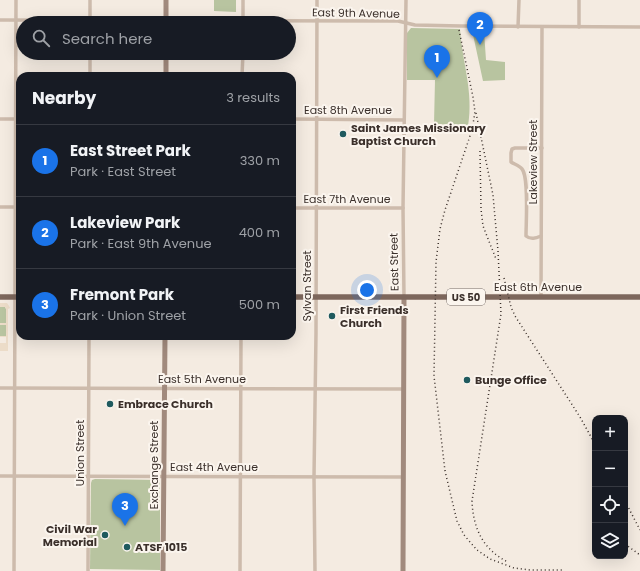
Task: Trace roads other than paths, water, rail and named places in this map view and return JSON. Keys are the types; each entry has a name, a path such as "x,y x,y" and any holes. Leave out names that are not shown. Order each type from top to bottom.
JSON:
{"main road":[{"path":"0,297 16,297"},
{"name":"East 6th Avenue","path":"296,297 640,297"}],"street":[{"path":"16,0 16,20"},
{"path":"90,0 90,16"},
{"path":"166,0 166,16"},
{"path":"243,0 243,16"},
{"name":"Sylvan Street","path":"315,571 314,476 317,0"},
{"name":"East Street","path":"403,571 403,208 406,0"},
{"path":"518,0 518,27"},
{"path":"579,0 579,27"},
{"name":"East 9th Avenue","path":"0,20 16,20"},
{"name":"East 9th Avenue","path":"296,21 398,21 405,23 453,26 640,27"},
{"name":"Lakeview Street","path":"541,297 542,27"},
{"path":"17,60 17,72"},
{"path":"90,60 90,72"},
{"path":"166,60 166,72"},
{"path":"242,72 243,60"},
{"path":"0,119 16,119"},
{"name":"East 8th Avenue","path":"296,119 404,120"},
{"path":"541,236 533,239 526,236 527,190 524,173 522,169 511,162 511,153 512,149 515,148 542,148"},
{"path":"16,178 16,252"},
{"path":"0,207 15,207"},
{"name":"East 7th Avenue","path":"296,208 403,208"},
{"path":"14,571 14,388 16,327"},
{"name":"Union Street","path":"88,571 89,340"},
{"name":"Exchange Street","path":"163,571 165,340"},
{"path":"240,571 241,340"},
{"name":"East 5th Avenue","path":"0,388 404,389"},
{"name":"East 4th Avenue","path":"0,476 403,477"}],"railway":[{"path":"459,30 475,112 472,130 440,229 436,262 434,376 445,471 457,521 464,535 477,550 490,559 514,568 530,570 562,570"},
{"path":"476,113 493,195 498,251 501,314 472,501 477,529 481,537 492,551 508,562"},
{"path":"480,151 481,209 483,226 496,259"},
{"path":"504,278 511,307 515,316 580,417 592,439"},
{"path":"628,507 640,530"},
{"path":"628,546 640,555"}],"place":[{"name":"Lakeview Park","path":"480,45"},
{"name":"East Street Park","path":"437,78"},
{"name":"Saint James Missionary Baptist Church","path":"343,134"},
{"name":"First Friends Church","path":"332,316"},
{"name":"Bunge Office","path":"467,380"},
{"name":"Embrace Church","path":"110,404"},
{"name":"Fremont Park","path":"125,526"},
{"name":"Civil War Memorial","path":"105,535"},
{"name":"ATSF 1015","path":"127,547"}]}
